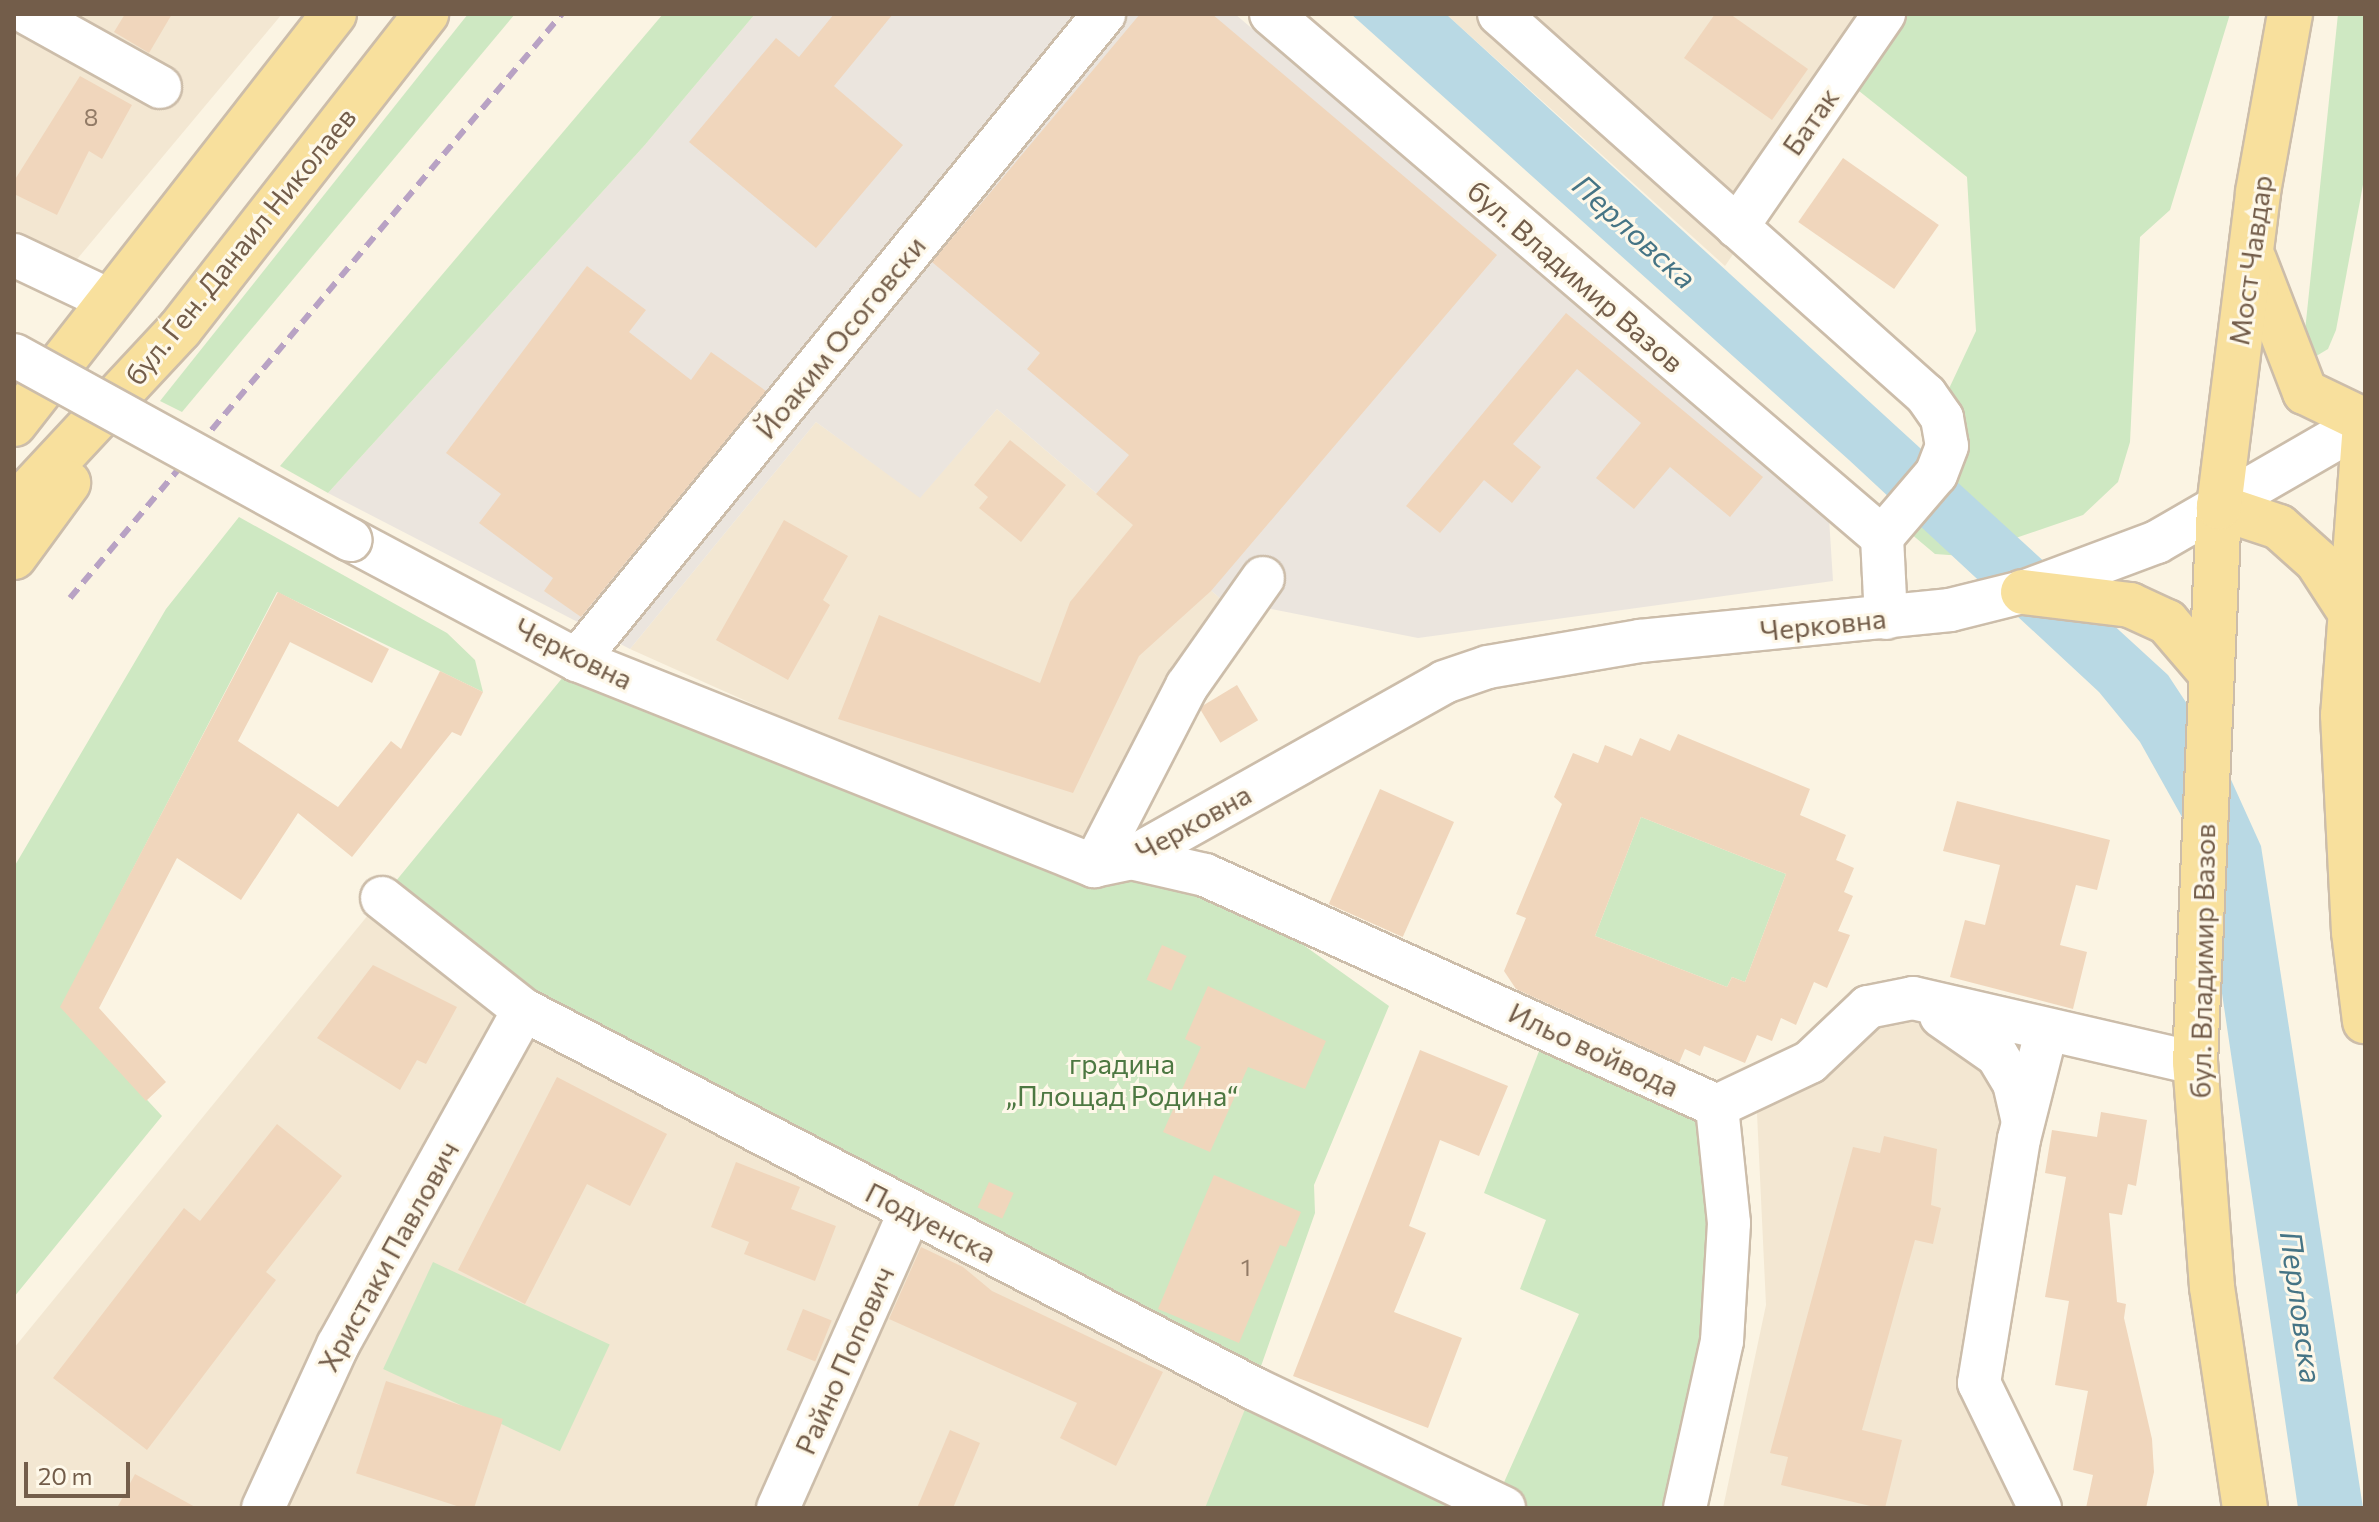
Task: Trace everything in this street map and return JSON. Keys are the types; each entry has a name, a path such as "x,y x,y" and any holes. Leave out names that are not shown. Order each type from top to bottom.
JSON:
{"main road":[{"path":"14,424 334,14"},
{"name":"бул. Ген. Данаил Николаев","path":"14,507 180,329 426,14"},
{"name":"Мост Чавдар","path":"2219,507 2250,250 2290,14"},
{"path":"2250,250 2305,392 2365,422 2348,609 2343,715 2354,932 2365,1021"},
{"path":"14,385 115,292"},
{"path":"14,557 180,329"},
{"path":"2219,507 2279,527 2317,561 2348,609"},
{"name":"бул. Владимир Вазов","path":"2219,507 2195,1063 2212,1287 2245,1508"},
{"path":"2023,592 2130,605 2167,622 2210,672"}],"street":[{"path":"29,14 160,87"},
{"name":"Йоаким Осоговски","path":"577,660 1104,14"},
{"name":"бул. Владимир Вазов","path":"1271,14 1882,537"},
{"path":"1499,14 1926,395 1942,418 1947,446 1936,474 1882,537 1886,618"},
{"name":"Батак","path":"1737,227 1884,14"},
{"path":"14,255 115,292"},
{"name":"Черковна","path":"14,355 577,660 1112,862 1444,682 1488,667 1640,641 1886,618 2023,592 2157,542 2365,422"},
{"path":"1112,862 1187,686 1263,578"},
{"name":"Ильо войвода","path":"1112,862 1205,875 1717,1106"},
{"name":"Подуенска","path":"382,898 524,1010 910,1212 1504,1508"},
{"path":"1685,1508 1722,1341 1729,1223 1717,1106 1810,1062 1868,1007 1913,998 2046,1032 2195,1063"},
{"path":"1913,998 1997,1055 2014,1083 2023,1121"},
{"name":"Христаки Павлович","path":"263,1508 338,1345 524,1010"},
{"path":"2040,1508 1979,1383 2023,1121 2046,1032"},
{"name":"Райно Попович","path":"778,1508 910,1212"}],"shaded area":[{"path":"14,14 282,14 73,264 14,236"},
{"path":"755,14 1235,14 1829,518 1833,581 1418,638 1221,599 997,409 920,498 816,422 630,649 328,493 644,146"},
{"path":"1446,14 1897,14 1725,266"},
{"path":"997,409 1221,599 1086,853 630,649 816,422 920,497"},
{"path":"382,898 1255,1389 1207,1508 14,1508 14,1348"},
{"path":"1913,998 2014,1083 1979,1382 2040,1508 1723,1508 1766,1305 1756,1092"}],"green space":[{"path":"468,14 515,14 182,412 160,401"},
{"path":"663,14 755,14 644,146 328,493 280,466"},
{"path":"1897,14 2230,14 2170,210 2140,237 2130,442 2118,482 2083,515 1963,556 1935,554 1910,533 1946,395 1976,331 1967,177 1849,83"},
{"path":"2338,14 2365,14 2365,174 2336,330 2328,349 2313,358 2305,331"},
{"path":"239,517 447,633 475,660 483,692 277,592 61,1007 162,1116 14,1297 14,867 166,609"},
{"name":"градина „Площад Родина“","path":"577,660 1035,846 1205,875 1389,1006 1314,1185 1315,1213 1254,1386 1497,1498 1579,1314 1520,1289 1546,1220 1484,1193 1548,1028 1717,1106 1729,1223 1685,1508 1205,1508 1254,1387 755,1129 382,898"},
{"path":"1641,817 1786,874 1745,982 1732,977 1727,987 1595,936"},
{"path":"433,1262 610,1344 560,1451 383,1369"}],"water":[{"name":"Перловска","path":"1351,14 1446,14 2168,675 2218,751 2261,846 2363,1508 2298,1508 2201,851 2140,742 2099,692 1849,460"}],"building":[{"path":"125,14 172,14 149,53 114,32"},
{"path":"834,14 893,14 834,86 903,145 816,248 689,142 776,38 799,57"},
{"path":"1140,14 1212,14 1497,255 1211,591 1139,656 1073,793 838,719 879,615 1040,683 1070,602 1133,525 1096,494 1129,455 1027,369 1040,353 932,262"},
{"path":"1715,14 1730,14 1808,69 1772,120 1684,58"},
{"path":"80,76 132,105 102,159 89,151 57,215 14,194 14,181"},
{"path":"1843,158 1939,225 1894,289 1798,222"},
{"path":"587,266 646,310 629,332 691,380 711,352 766,391 581,617 544,591 553,578 479,523 501,494 446,453"},
{"path":"1566,313 1763,477 1730,517 1670,467 1634,509 1596,478 1641,423 1577,369 1513,444 1541,467 1512,503 1484,480 1440,533 1406,506"},
{"path":"1010,440 1066,485 1021,542 979,508 988,497 974,485"},
{"path":"784,520 848,556 823,600 830,605 788,680 716,640"},
{"path":"278,592 389,649 372,683 290,642 238,741 338,807 391,741 401,749 440,671 483,692 461,736 452,732 352,857 298,813 241,900 177,858 99,1008 166,1082 146,1101 60,1007"},
{"path":"1237,685 1258,720 1220,743 1199,708"},
{"path":"1678,734 1810,789 1800,815 1846,835 1836,860 1854,868 1844,892 1853,896 1838,931 1850,935 1827,988 1814,982 1796,1025 1781,1018 1772,1041 1757,1035 1745,1063 1704,1046 1700,1056 1685,1049 1679,1063 1516,989 1504,971 1526,918 1516,914 1562,804 1554,797 1573,753 1598,763 1605,745 1632,756 1640,738 1670,751","holes":["1641,817 1786,874 1745,982 1732,977 1727,987 1595,936"]},
{"path":"1380,789 1454,822 1403,937 1329,904"},
{"path":"1957,801 2110,840 2097,890 2076,885 2060,945 2087,952 2073,1009 1950,977 1965,920 1985,925 2000,865 1943,851"},
{"path":"1162,945 1187,956 1171,991 1147,980"},
{"path":"373,965 457,1007 426,1064 417,1060 400,1090 317,1038"},
{"path":"1208,986 1326,1041 1305,1089 1248,1067 1210,1152 1163,1132 1201,1047 1185,1039"},
{"path":"1420,1050 1508,1086 1479,1156 1440,1140 1409,1226 1426,1233 1394,1312 1462,1338 1428,1428 1293,1376"},
{"path":"557,1077 667,1134 630,1206 587,1184 525,1304 458,1270"},
{"path":"2101,1112 2147,1120 2136,1186 2128,1184 2122,1215 2109,1213 2117,1302 2126,1304 2124,1318 2152,1439 2154,1472 2146,1508 2086,1508 2093,1475 2073,1470 2088,1391 2055,1385 2069,1301 2045,1297 2066,1177 2045,1173 2052,1130 2097,1137"},
{"path":"277,1124 342,1176 266,1272 276,1280 147,1450 53,1378 184,1208 200,1221"},
{"path":"1884,1136 1937,1149 1931,1205 1941,1208 1933,1244 1915,1240 1862,1430 1902,1440 1885,1508 1879,1508 1781,1485 1788,1457 1770,1453 1853,1147 1880,1153"},
{"path":"736,1162 800,1187 791,1209 836,1226 815,1281 744,1254 749,1242 711,1227"},
{"path":"1214,1175 1301,1212 1286,1247 1280,1245 1239,1343 1158,1309"},
{"path":"989,1182 1014,1193 1002,1219 978,1208"},
{"path":"921,1247 963,1267 992,1291 1163,1372 1116,1466 1060,1438 1077,1403 889,1319"},
{"path":"803,1309 832,1321 815,1361 787,1350"},
{"path":"386,1381 503,1419 474,1508 463,1508 356,1473"},
{"path":"950,1430 980,1443 953,1508 917,1508"},
{"path":"135,1474 197,1508 117,1508"}],"railway":[{"path":"70,598 562,14"}]}
